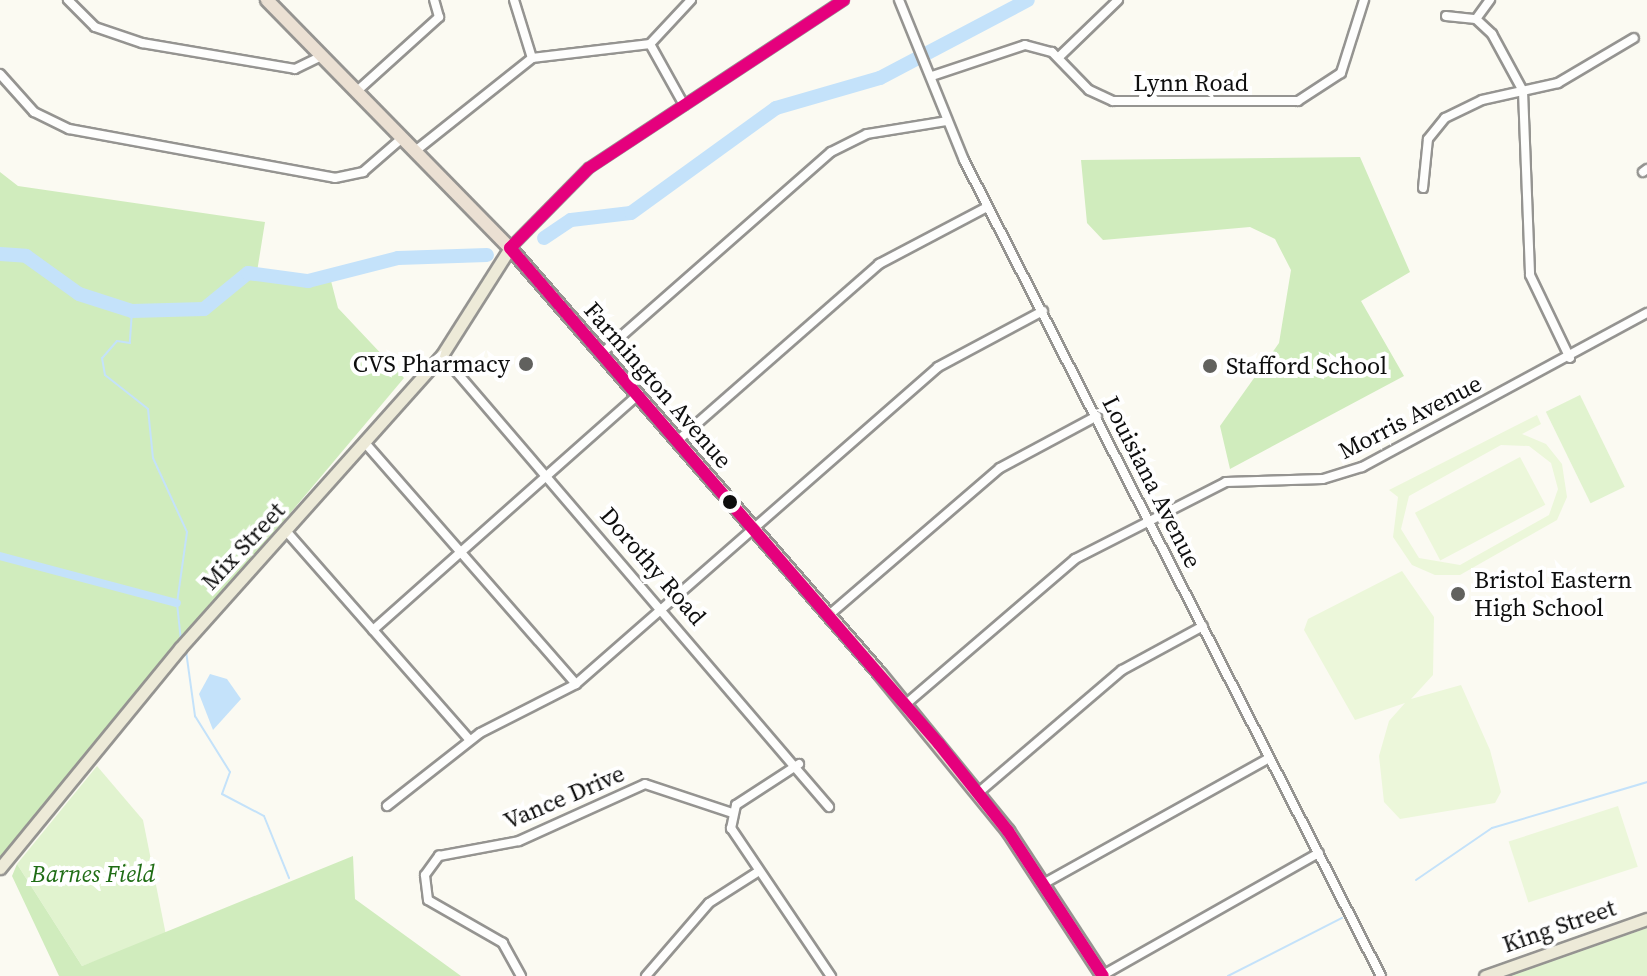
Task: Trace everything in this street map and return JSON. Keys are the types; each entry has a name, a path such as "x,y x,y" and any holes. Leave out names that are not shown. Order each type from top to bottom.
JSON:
{"highway":[{"name":"Farmington Avenue","path":"267,0 510,248 906,704 978,793 1103,976"}],"main road":[{"name":"Mix Street","path":"0,868 182,645 366,444 442,355 510,248"},
{"name":"King Street","path":"1485,976 1647,919"}],"street":[{"path":"68,0 95,27 142,43 295,69 320,57"},
{"path":"356,92 441,12 434,0"},
{"path":"514,0 532,58"},
{"path":"414,152 532,58 650,44 691,0"},
{"path":"510,248 563,187 844,0"},
{"name":"Louisiana Avenue","path":"899,0 922,49 947,121 987,207 1097,416 1381,976"},
{"path":"932,76 1017,45 1059,57 1118,0"},
{"name":"Lynn Road","path":"1059,57 1089,90 1113,101 1298,101 1341,73 1364,0"},
{"path":"1476,19 1490,0"},
{"path":"1446,16 1476,19 1510,58 1523,91 1530,275 1570,358"},
{"path":"1423,188 1422,159 1438,123 1461,107 1572,78 1634,38"},
{"path":"650,44 684,105"},
{"path":"0,74 34,112 69,129 335,178 363,172 401,139"},
{"path":"601,354 831,152 867,134 947,121"},
{"path":"677,441 879,264 987,207"},
{"path":"387,806 470,740 576,684 938,367 1043,311"},
{"name":"Morris Avenue","path":"906,704 1061,569 1149,521 1226,482 1323,479 1362,467 1570,358 1647,313"},
{"name":"Dorothy Road","path":"442,355 799,764 829,807"},
{"path":"373,630 637,396"},
{"path":"829,615 1000,468 1097,416"},
{"path":"366,444 459,554 576,684"},
{"path":"287,532 470,740"},
{"path":"978,793 1122,670 1203,626"},
{"path":"1043,884 1269,758"},
{"path":"799,764 732,813 732,834 756,873 831,976"},
{"name":"Vance Drive","path":"521,976 503,943 428,900 425,875 439,856 519,841 645,784 732,813"},
{"path":"1103,976 1319,853"},
{"path":"646,976 709,903 756,873"}],"green space":[{"path":"1360,157 1410,272 1361,301 1404,376 1230,469 1220,426 1279,343 1291,270 1275,239 1250,227 1103,240 1087,223 1081,160"},
{"path":"0,172 18,186 265,222 257,272 289,281 330,277 338,308 404,378 0,858"},
{"path":"1580,395 1625,487 1591,503 1546,412"},
{"path":"1537,415 1541,424 1522,434 1546,444 1562,464 1567,497 1557,520 1460,575 1435,575 1412,565 1393,537 1398,497 1389,490","holes":["1501,445 1529,446 1551,463 1558,489 1549,515 1460,565 1419,558 1401,529 1409,496"]},
{"path":"1520,457 1545,505 1440,561 1415,513"},
{"path":"1402,571 1434,617 1433,675 1411,699 1461,685 1490,750 1501,792 1495,803 1400,819 1384,802 1379,756 1389,721 1405,703 1355,720 1304,630 1308,619"},
{"name":"Barnes Field","path":"97,766 143,820 166,935 82,966 17,864"},
{"path":"1618,806 1638,867 1528,902 1509,842"},
{"path":"353,856 355,899 461,976 59,976 12,876 17,864 82,966"},
{"path":"1647,928 1647,976 1509,976"}],"water":[{"path":"210,674 227,679 241,699 213,730 199,694"}],"waterway":[{"path":"544,238 571,220 631,213 776,108 880,78 1028,0"},
{"path":"0,254 26,256 79,294 132,311 204,309 248,273 308,281 398,258 487,255"},
{"path":"132,311 130,343 117,341 102,358 105,375 148,409 153,458 187,532 177,603 181,642"},
{"path":"0,556 177,603"},
{"path":"186,651 195,716 230,772 222,794 264,816 289,878"},
{"path":"1416,880 1492,828 1647,782"},
{"path":"1228,976 1342,918"}],"transit line":[{"path":"844,0 589,168 510,248 939,744 1008,831 1103,976"}],"place":[{"name":"CVS Pharmacy","path":"526,364"},
{"name":"Stafford School","path":"1210,366"},
{"name":"Bristol Eastern High School","path":"1458,594"}]}
